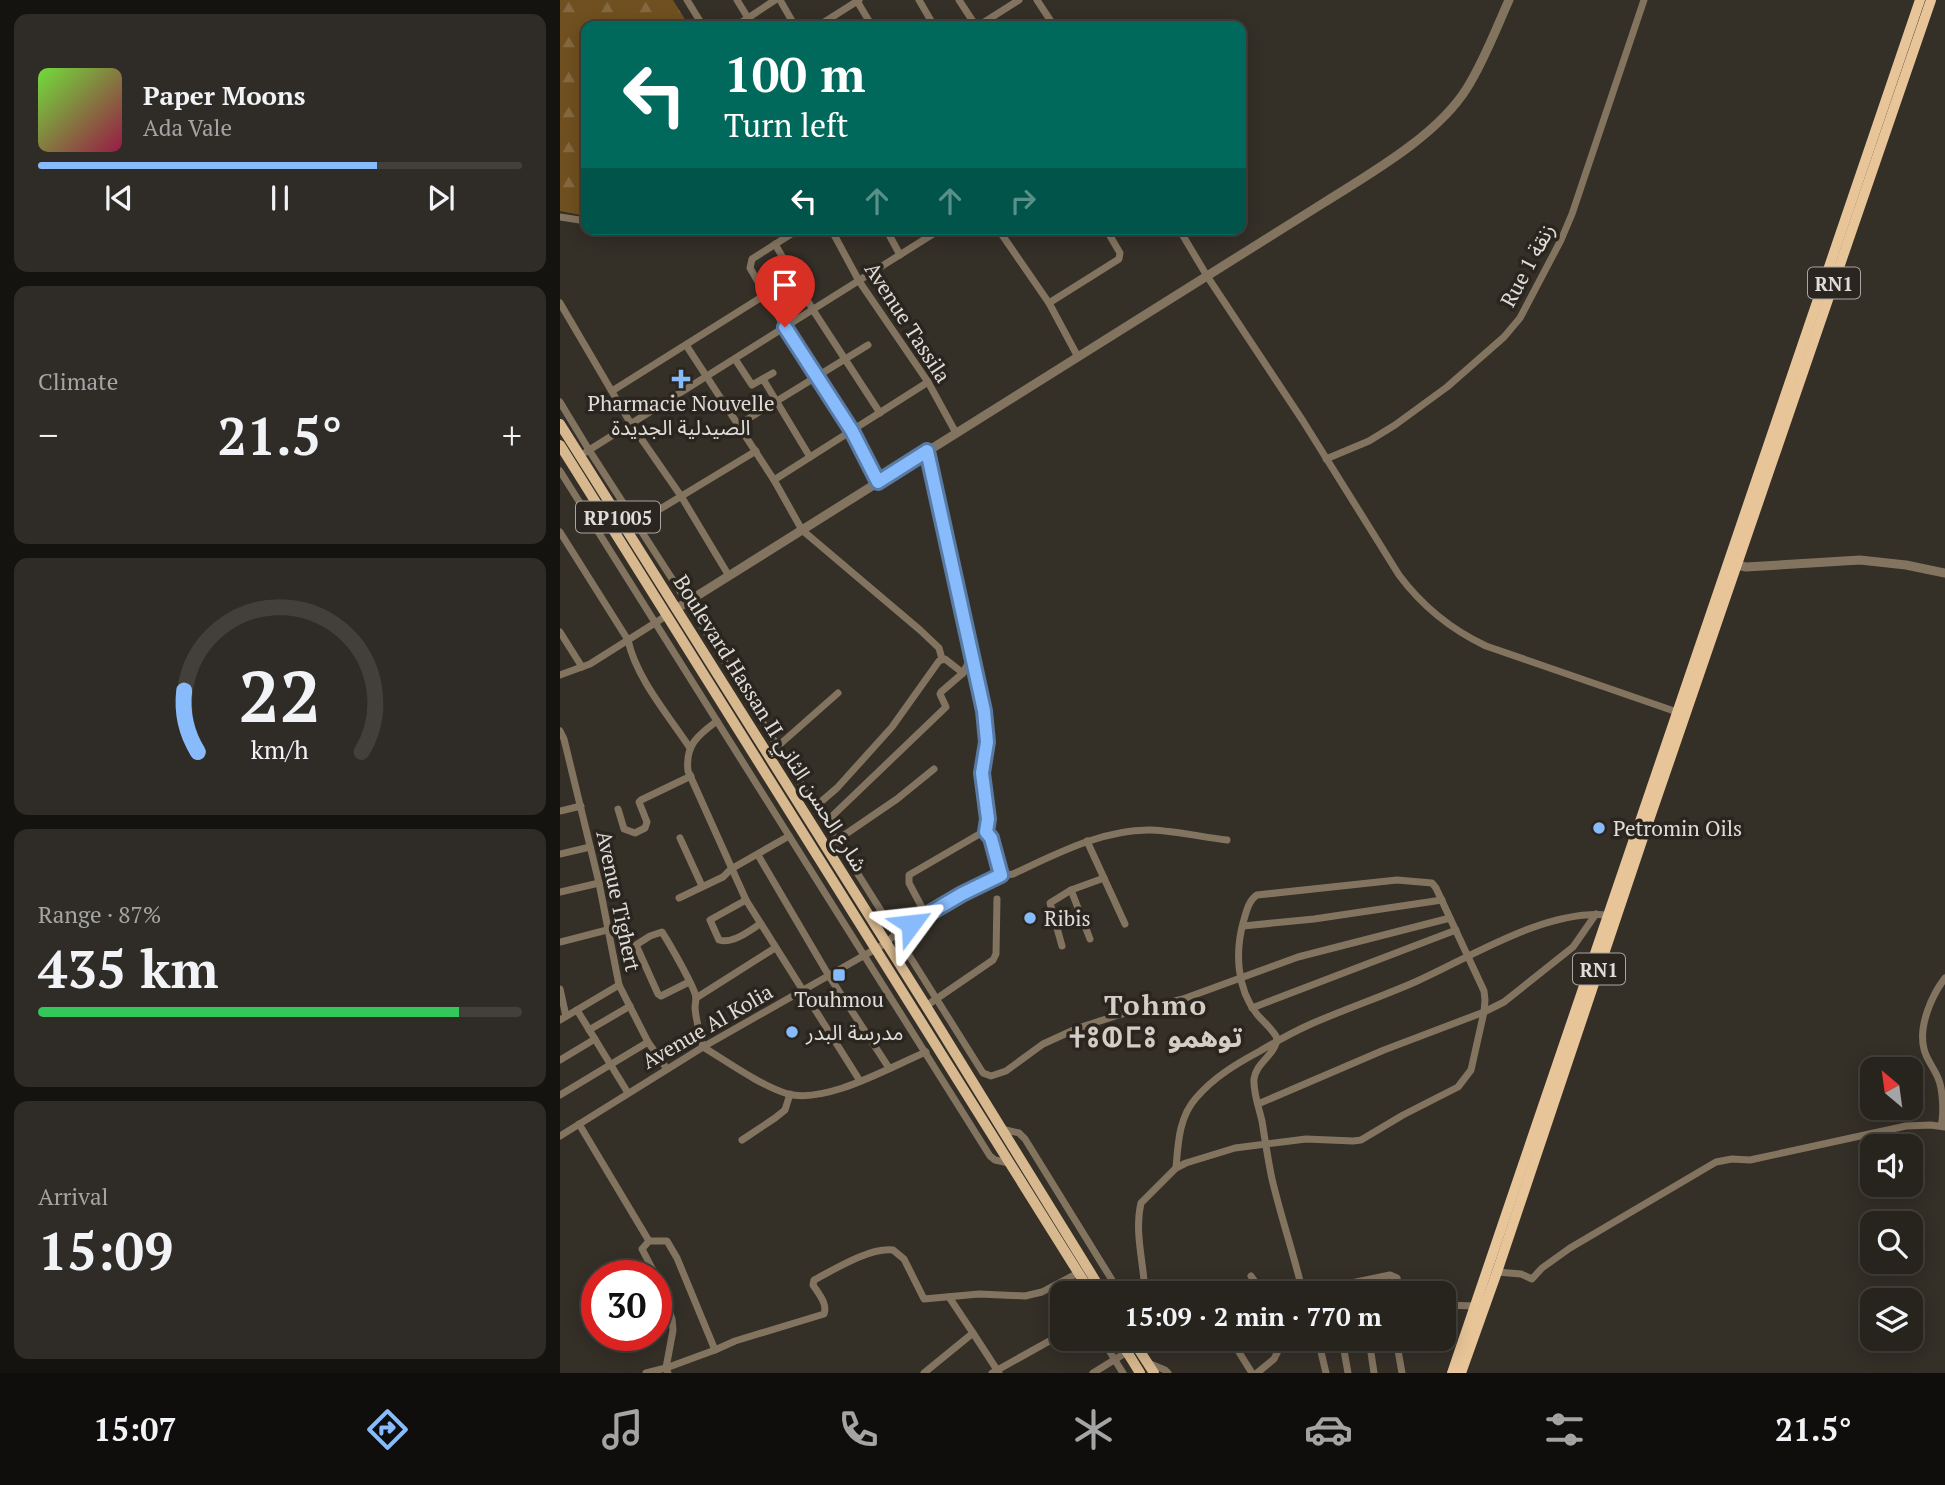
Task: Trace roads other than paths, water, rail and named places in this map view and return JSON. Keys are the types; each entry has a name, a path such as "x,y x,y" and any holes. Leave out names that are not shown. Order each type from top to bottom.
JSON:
{"highway":[{"name":"RN1","path":"1461,1373 1497,1272 1920,0"},
{"name":"RN1","path":"1452,1373 1676,712 1732,564 1931,0"}],"main road":[{"name":"Boulevard Hassan II شارع الحسن الثاني","path":"560,424 760,762 1083,1281"},
{"name":"Boulevard Hassan II شارع الحسن الثاني","path":"560,445 580,456"},
{"name":"Boulevard Hassan II شارع الحسن الثاني","path":"671,612 926,1006 1096,1281"},
{"path":"1140,1351 1151,1368"},
{"path":"1127,1352 1140,1373"}],"street":[{"path":"687,0 700,21"},
{"path":"737,0 748,18"},
{"path":"744,21 778,0 792,21"},
{"path":"919,0 931,21"},
{"path":"959,0 974,21"},
{"path":"985,21 1019,0"},
{"path":"1037,0 1051,21"},
{"path":"560,675 582,667 628,640 1393,158 1439,121 1466,89 1509,0"},
{"name":"Rue 1 زنقة","path":"1326,459 1369,441 1413,413 1473,365 1504,337 1520,318 1572,214 1644,0"},
{"path":"828,21 858,1 869,21"},
{"path":"560,217 581,220"},
{"path":"789,235 752,259 750,265 765,295 852,431 878,482"},
{"name":"Avenue Tassila","path":"835,235 859,281 928,382 956,433"},
{"path":"889,235 900,255"},
{"path":"580,456 932,235"},
{"path":"1002,235 1049,303 1077,357"},
{"path":"1049,303 1119,259 1120,253 1110,235"},
{"path":"1183,235 1207,276 1410,590 1445,623 1466,637 1676,712"},
{"path":"775,244 813,310 880,413"},
{"path":"612,391 765,295"},
{"path":"560,303 631,424 681,496 729,576"},
{"path":"686,345 774,480 802,530 920,630 939,648 942,659"},
{"path":"738,425 868,345"},
{"path":"735,359 751,384 773,373"},
{"path":"763,379 810,457"},
{"path":"774,480 928,382"},
{"path":"560,402 580,456 637,523 983,1073 991,1076 1014,1067 1044,1044 1078,1028 1183,999 1298,957 1450,918"},
{"path":"637,523 755,451"},
{"path":"927,451 984,711 987,742 982,773 988,819 986,832 991,838 1001,875"},
{"path":"560,471 990,1156 1009,1163"},
{"path":"560,532 628,640 638,671 690,748"},
{"path":"1732,564 1754,566 1860,560 1945,573"},
{"path":"560,632 582,667"},
{"path":"826,822 946,707 941,692 963,673 972,656"},
{"path":"942,659 963,673"},
{"path":"816,806 837,788 892,727 942,659"},
{"path":"778,746 838,693"},
{"path":"717,721 698,735 690,748 687,759 691,776 746,901 860,1082"},
{"name":"Avenue Tighert","path":"560,731 570,760 599,883 619,985 648,1042 667,1069"},
{"path":"560,762 570,760"},
{"path":"837,840 897,799 934,769"},
{"path":"618,809 624,829 635,833 645,828 648,822 639,803 641,800 691,776"},
{"path":"560,811 581,806"},
{"name":"Avenue Al Kolia","path":"560,1136 703,1047 875,950 896,933 926,915 1001,875 1013,874 1087,841 1120,834 1150,830 1227,841"},
{"path":"926,915 909,883 909,875 986,832"},
{"path":"679,898 723,877 731,869 789,836"},
{"path":"680,838 702,886"},
{"path":"1087,841 1125,924"},
{"path":"560,854 590,847"},
{"path":"758,855 829,976 889,1068"},
{"path":"1062,946 1050,903 1071,890 1104,878"},
{"path":"1144,1281 1139,1207 1176,1168 1234,1148 1266,1144 1306,1139 1361,1140 1458,1087 1471,1070 1484,1012 1484,990 1437,888 1432,883 1412,880 1259,894 1251,901 1238,954 1240,977 1252,1008 1276,1035 1275,1047 1257,1070 1254,1084 1266,1144 1273,1180 1300,1281"},
{"path":"560,892 599,883"},
{"path":"1071,890 1090,939"},
{"path":"926,1006 995,957 997,899"},
{"path":"1243,926 1314,919 1442,900"},
{"path":"746,901 710,920 719,940 725,942 760,924"},
{"path":"1258,1104 1504,1002 1573,947 1596,914"},
{"path":"1176,1168 1179,1137 1185,1114 1194,1100 1217,1077 1277,1041 1312,1023 1417,981 1499,942 1547,923 1583,915 1608,915"},
{"path":"560,942 607,930"},
{"path":"1252,1008 1456,930"},
{"path":"689,982 661,996 658,994 636,946 650,936 662,932 689,982 696,998 696,1014 703,1047 771,1087 790,1094 827,1094 926,1052"},
{"path":"696,998 775,948"},
{"path":"1497,1272 1521,1274 1532,1279 1570,1248 1716,1162 1732,1158 1750,1160 1895,1128 1931,1125 1943,1127 1939,1081 1926,1055 1923,1042 1931,999 1945,978"},
{"path":"560,989 563,1018 619,985"},
{"path":"590,1030 630,1006"},
{"path":"578,1010 628,1093"},
{"path":"560,1060 595,1039"},
{"path":"560,1095 648,1042"},
{"path":"742,1140 785,1110 790,1094"},
{"path":"579,1124 649,1241"},
{"path":"1001,1129 1019,1133 1025,1139 1112,1281"},
{"path":"648,1260 642,1249 649,1241 669,1243 707,1326 715,1350"},
{"path":"646,1373 667,1370 735,1340 824,1314 826,1310 813,1285 814,1280 858,1259 888,1249 904,1259 924,1299 979,1294 1025,1296 1042,1292 1078,1273"},
{"path":"1361,1281 1390,1275 1398,1281"},
{"path":"1251,1276 1255,1281"},
{"path":"949,1297 996,1372 1050,1341"},
{"path":"1456,1305 1475,1306"},
{"path":"672,1319 672,1337"},
{"path":"924,1373 973,1333"},
{"path":"667,1370 670,1351"},
{"path":"1109,1351 1123,1373"},
{"path":"1238,1351 1252,1373"},
{"path":"1257,1373 1274,1359 1278,1351"},
{"path":"1321,1351 1326,1373"},
{"path":"1344,1351 1348,1373"},
{"path":"1371,1351 1374,1373"},
{"path":"1398,1351 1402,1373"},
{"path":"1093,1373 1127,1352"},
{"path":"1151,1368 1168,1373"}],"place":[{"name":"Pharmacie Nouvelle الصيدلية الجديدة","path":"681,379"},
{"name":"Petromin Oils","path":"1599,828"},
{"name":"Ribis","path":"1030,918"},
{"name":"Touhmou","path":"839,975"},
{"name":"مدرسة البدر","path":"792,1032"}],"district":[{"name":"Tohmo ⵜⵓⵀⵎⵓ توهمو","path":"1156,1020"}]}
